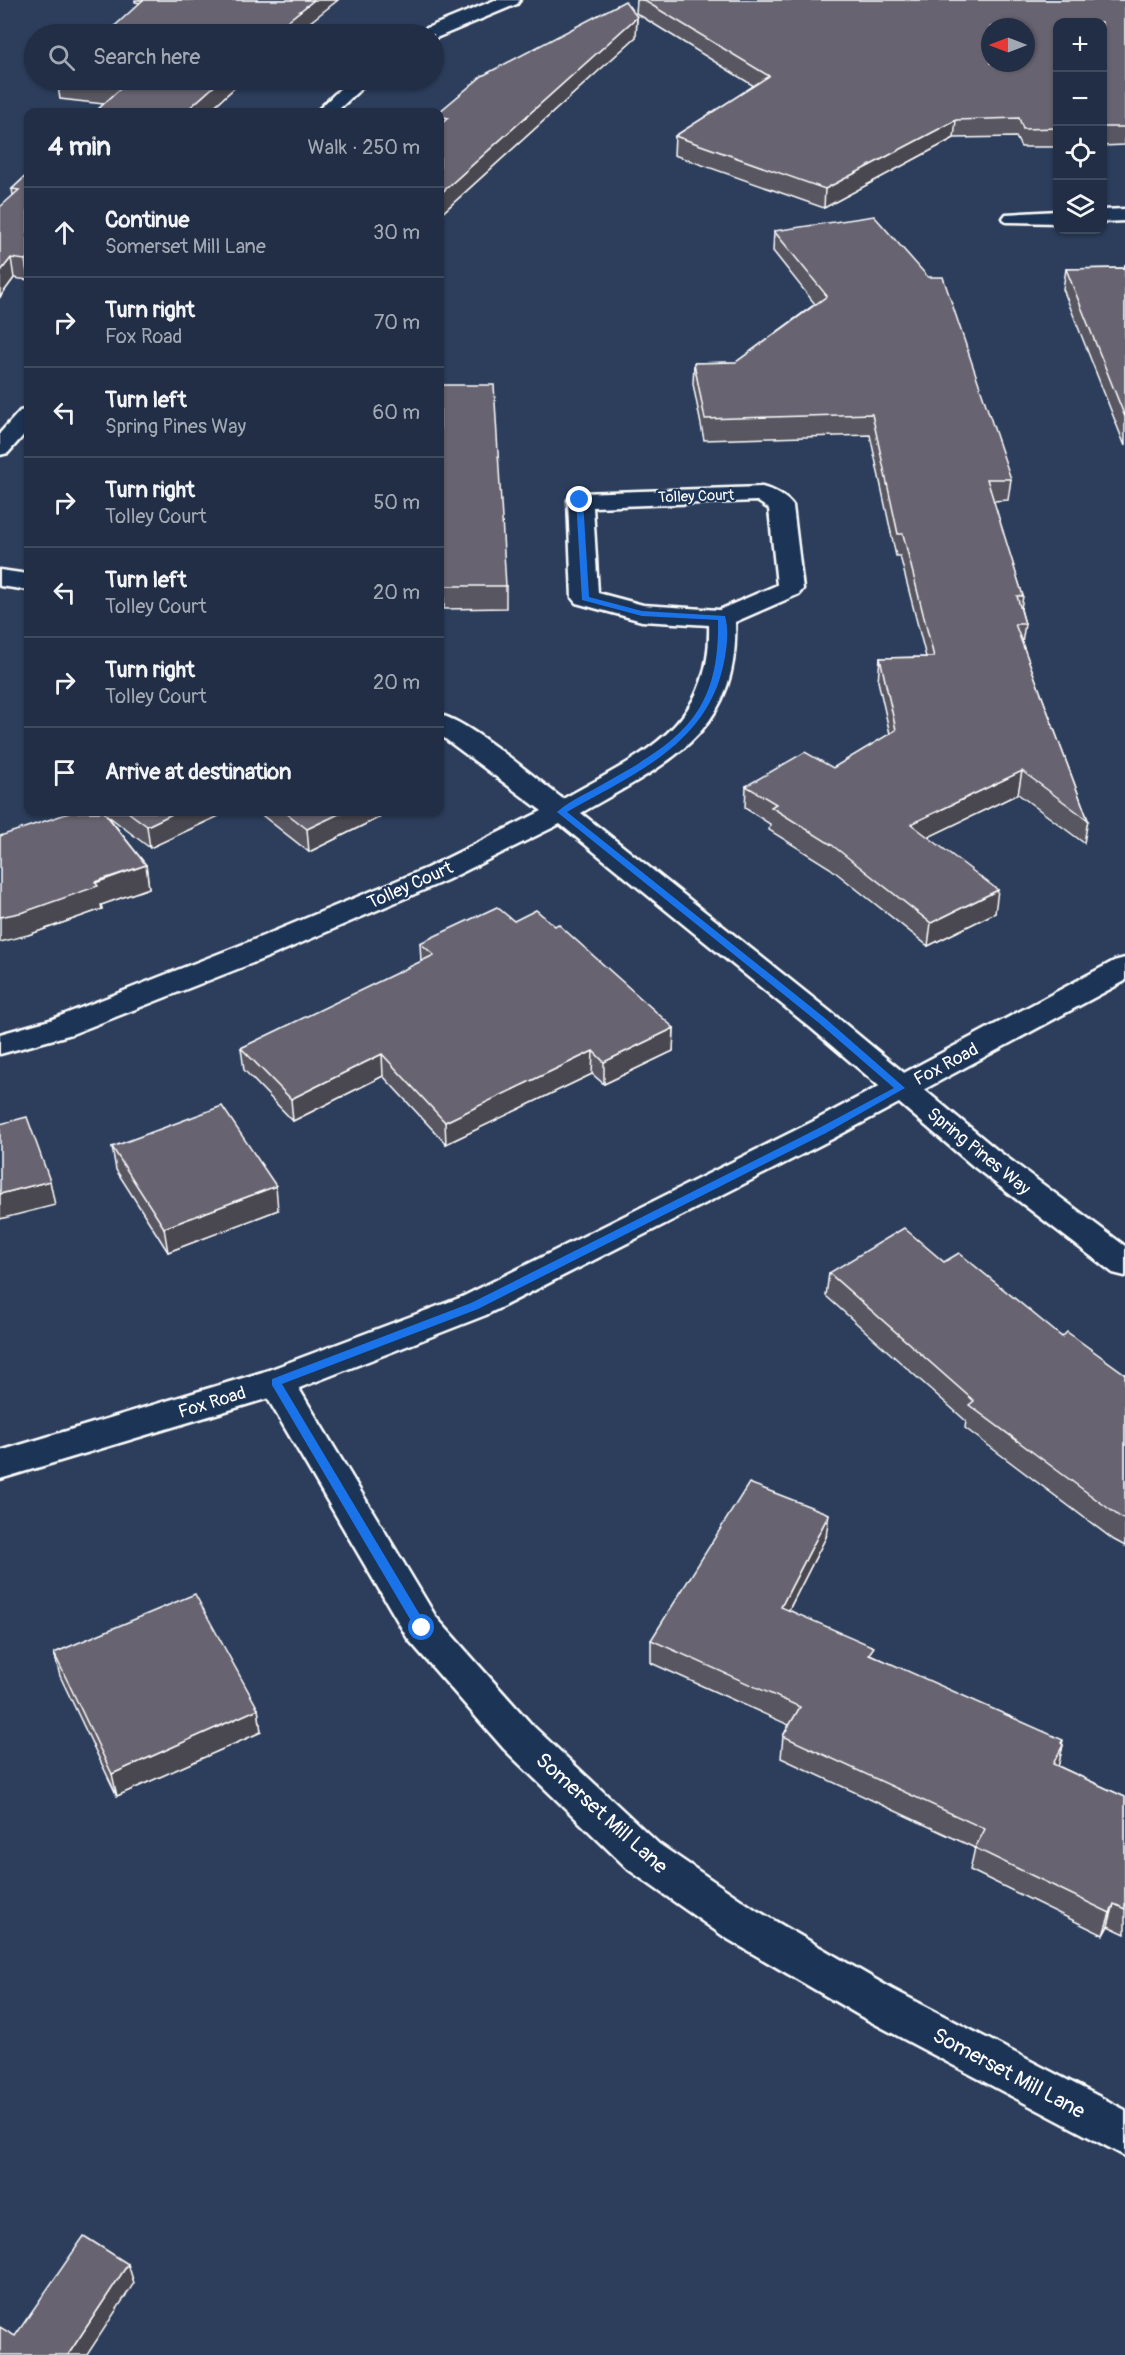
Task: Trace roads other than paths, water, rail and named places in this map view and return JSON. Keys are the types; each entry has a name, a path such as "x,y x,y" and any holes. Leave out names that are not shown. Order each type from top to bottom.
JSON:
{"street":[{"path":"444,28 511,0"},
{"path":"329,108 349,90"},
{"path":"1107,216 1125,215"},
{"path":"1013,218 1053,218"},
{"path":"0,448 24,421"},
{"name":"Tolley Court","path":"762,494 781,506 790,589 722,618 642,614 585,598 580,500 762,494"},
{"path":"0,578 24,581"},
{"name":"Tolley Court","path":"0,1044 61,1027 262,948 437,874 562,812 659,756 688,730 707,702 718,672 723,648 722,618"},
{"name":"Spring Pines Way","path":"444,726 562,812 822,1021 985,1158 1125,1264"},
{"name":"Fox Road","path":"0,1465 276,1382 474,1306 823,1130 1125,968"},
{"name":"Somerset Mill Lane","path":"276,1382 422,1628 518,1737 644,1857 741,1924 877,2003 1125,2134"}]}
